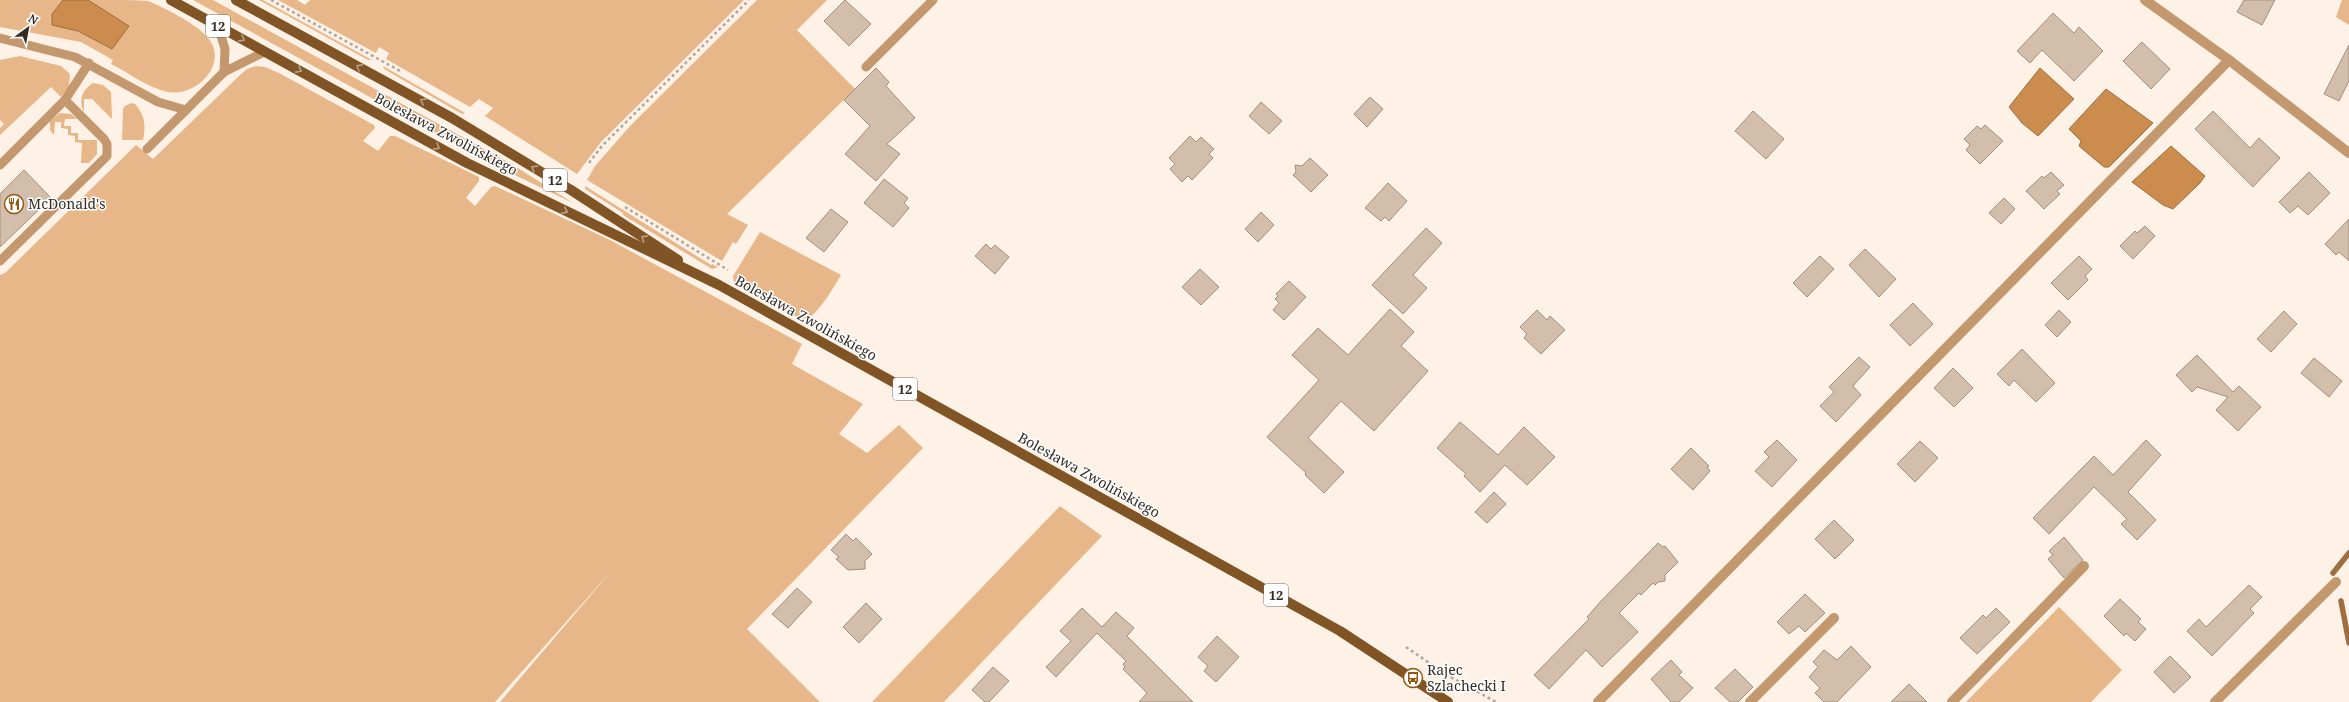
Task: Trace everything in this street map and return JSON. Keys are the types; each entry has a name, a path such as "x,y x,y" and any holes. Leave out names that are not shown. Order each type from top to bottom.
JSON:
{"main road":[{"name":"Bolesława Zwolińskiego","path":"171,0 467,163 712,282 1320,620 1370,650 1448,702"},
{"name":"Bolesława Zwolińskiego","path":"236,0 452,118 571,190 712,282"}],"street":[{"path":"2145,0 2229,60 2349,153"},
{"path":"1598,702 2229,60"},
{"path":"1952,702 2084,566"},
{"path":"2215,702 2336,582"},
{"path":"1750,702 1834,618"}],"lane":[{"path":"866,67 934,0"},
{"path":"218,26 225,49 224,72"},
{"path":"0,38 62,53 89,63 158,102 186,110"},
{"path":"147,149 224,72 264,52"},
{"path":"0,165 65,100 89,63"},
{"path":"0,261 107,156 107,144 104,139 65,100"}],"path":[{"path":"589,163 602,146 749,0"},
{"path":"1406,647 1448,675 1496,702"}],"shaded area":[{"path":"0,0 148,1 164,8 192,24 207,36 215,52 211,71 205,79 188,90 168,92 161,90 146,84 111,64 113,60 81,42 0,27"},
{"path":"63,0 88,0 129,26 112,49 78,31 52,25 52,14"},
{"path":"193,0 213,0 513,165 573,203 492,164"},
{"path":"259,0 263,0 372,60 368,60"},
{"path":"278,0 297,0 305,5 310,0 744,0 601,142 577,174 485,116 493,108 479,99 470,107 386,59 389,53 379,47 376,53"},
{"path":"757,0 827,0 797,30 855,89 727,214 748,225 736,244 733,242 722,261 587,180 595,166 631,125"},
{"path":"2342,0 2349,0 2349,25 2336,17"},
{"path":"20,56 61,66 70,74 69,87 61,97 51,87 0,135 0,128 4,124 0,120 0,60"},
{"path":"256,66 265,67 279,73 374,125 375,128 363,141 378,151 390,136 395,136 479,177 479,181 466,198 475,206 491,187 495,186 610,240 802,344 792,364 863,404 839,434 867,453 899,425 923,448 747,629 820,702 500,702 613,569 495,702 0,702 0,275 5,273 136,145 153,159 240,75 247,69"},
{"path":"383,66 465,113 462,114 384,69"},
{"path":"2040,68 2074,99 2038,136 2022,123 2009,107"},
{"path":"93,83 103,85 111,92 112,119 92,99 84,99 84,112 81,99 86,89"},
{"path":"2106,89 2153,123 2109,167 2104,167 2079,146 2081,141 2069,129"},
{"path":"131,103 135,104 143,117 143,140 122,140 123,109"},
{"path":"60,113 71,114 77,119 65,119 64,126 71,126 71,133 78,133 78,140 97,140 97,154 89,163 81,163 82,143 75,142 75,136 68,135 68,129 61,128 61,122 55,122 54,135 50,130 50,121"},
{"path":"2171,146 2205,176 2200,183 2173,209 2163,205 2132,182"},
{"path":"585,186 711,265 712,264 718,267 712,269 623,215 623,213 585,189"},
{"path":"760,232 841,275 830,294 815,312 804,321 734,282 733,276"},
{"path":"1060,506 1102,536 944,702 872,702"},
{"path":"2059,607 2122,670 2091,702 1966,702"}],"building":[{"path":"845,0 871,24 849,46 824,21"},
{"path":"2244,0 2275,0 2262,25 2237,12"},
{"path":"2053,13 2074,33 2079,27 2103,51 2074,81 2042,50 2030,63 2017,51"},
{"path":"2142,42 2170,69 2151,89 2123,61"},
{"path":"2349,45 2349,81 2339,101 2324,94"},
{"path":"876,68 889,82 886,86 915,118 887,144 900,154 876,181 845,154 870,126 844,100"},
{"path":"1370,97 1383,109 1367,127 1354,114"},
{"path":"1261,102 1282,121 1269,134 1249,116"},
{"path":"1753,111 1784,139 1766,159 1735,131"},
{"path":"2213,111 2250,148 2259,138 2280,158 2253,187 2195,129"},
{"path":"1985,125 2003,141 1980,164 1966,150 1970,145 1964,139 1977,126 1981,129"},
{"path":"1190,136 1196,142 1201,137 1214,149 1209,154 1213,158 1192,180 1188,176 1182,182 1170,169 1175,164 1169,158"},
{"path":"1310,158 1328,175 1311,192 1293,175 1296,172 1295,165 1302,166"},
{"path":"24,170 51,198 0,247 0,194"},
{"path":"2051,172 2064,185 2057,191 2060,194 2044,209 2026,191 2042,176 2044,178"},
{"path":"2309,172 2330,193 2308,215 2298,206 2290,213 2279,202"},
{"path":"884,179 908,198 904,203 909,208 893,227 864,203"},
{"path":"1388,183 1407,201 1389,221 1385,217 1381,221 1365,208"},
{"path":"2004,198 2015,209 2001,224 1989,213"},
{"path":"831,209 848,222 824,252 806,238"},
{"path":"1261,212 1274,225 1258,242 1245,229"},
{"path":"2349,219 2349,261 2339,252 2336,255 2325,244"},
{"path":"2145,226 2155,236 2133,259 2120,246 2135,231 2137,233"},
{"path":"1426,228 1442,243 1413,275 1427,288 1403,314 1372,285"},
{"path":"986,244 991,249 995,245 1009,257 995,274 975,256"},
{"path":"1865,249 1896,279 1879,297 1849,265"},
{"path":"1820,256 1834,269 1807,297 1793,283"},
{"path":"2079,256 2092,269 2085,276 2088,280 2068,300 2051,283"},
{"path":"1200,269 1219,287 1201,305 1182,287"},
{"path":"1289,281 1306,297 1284,320 1273,310 1279,303 1275,299 1278,296 1276,294"},
{"path":"1913,303 1933,324 1910,346 1890,325"},
{"path":"1390,309 1414,332 1401,346 1428,371 1374,431 1341,401 1308,438 1344,472 1324,493 1305,475 1306,473 1267,437 1319,380 1292,355 1318,328 1348,355"},
{"path":"1537,310 1547,320 1550,316 1565,330 1541,354 1524,338 1527,334 1520,327"},
{"path":"2059,310 2071,322 2057,337 2045,325"},
{"path":"2284,311 2297,324 2271,352 2257,339"},
{"path":"2022,349 2055,383 2036,402 2014,380 2009,386 1997,374"},
{"path":"2197,355 2233,392 2239,386 2261,407 2238,431 2216,410 2228,397 2197,387 2192,392 2176,375"},
{"path":"1859,357 1870,367 1853,386 1861,395 1836,422 1820,406 1834,392 1829,387"},
{"path":"2314,358 2342,381 2329,397 2301,373"},
{"path":"1953,368 1973,388 1954,407 1934,388"},
{"path":"1460,422 1498,455 1524,427 1555,457 1527,485 1505,465 1480,492 1464,476 1466,474 1437,448"},
{"path":"1777,440 1797,460 1772,487 1755,471 1769,457 1764,452"},
{"path":"2146,440 2161,455 2128,492 2156,520 2137,540 2121,524 2127,519 2094,487 2049,534 2033,518 2094,456 2113,475"},
{"path":"1920,441 1938,458 1915,482 1897,464"},
{"path":"1691,448 1709,466 1707,467 1710,471 1693,490 1671,469"},
{"path":"1494,492 1506,504 1487,523 1475,512"},
{"path":"1834,520 1854,540 1835,559 1815,539"},
{"path":"846,534 853,541 856,538 872,554 865,561 865,569 848,570 836,559 839,557 831,550"},
{"path":"2064,537 2083,560 2064,578 2048,559 2053,555 2049,551"},
{"path":"1658,543 1663,547 1665,546 1678,562 1665,575 1665,581 1658,582 1655,585 1653,583 1641,595 1639,593 1619,613 1638,632 1602,667 1586,650 1549,689 1534,675 1589,619 1587,617 1602,600"},
{"path":"2249,585 2262,597 2250,609 2254,613 2212,656 2187,631 2199,619 2206,627"},
{"path":"797,588 812,602 788,628 772,614"},
{"path":"1805,594 1825,613 1805,632 1799,626 1789,634 1777,622"},
{"path":"2120,599 2141,619 2138,622 2146,629 2135,641 2126,633 2124,636 2104,616"},
{"path":"866,603 882,619 859,643 843,627"},
{"path":"1082,608 1102,627 1116,612 1134,628 1127,636 1193,702 1139,702 1147,693 1123,669 1125,667 1123,664 1126,661 1097,633 1056,677 1046,667 1071,641 1060,631"},
{"path":"1996,608 2010,622 1977,654 1960,638 1983,615 1986,618"},
{"path":"1217,636 1239,657 1216,682 1204,671 1208,666 1198,657"},
{"path":"1851,646 1871,667 1837,702 1824,702 1815,693 1820,688 1809,677 1818,667 1813,662 1824,650 1837,660"},
{"path":"2170,656 2191,677 2174,693 2154,672"},
{"path":"1671,660 1682,672 1679,675 1693,688 1679,702 1671,702 1651,679"},
{"path":"993,667 1009,681 989,702 985,702 972,690"},
{"path":"1735,669 1753,687 1738,702 1730,702 1715,688"},
{"path":"1909,684 1927,702 1891,702"}],"waterway":[{"path":"2333,573 2349,553"},
{"path":"2341,601 2349,643"}],"place":[{"name":"McDonald's","path":"14,204"},
{"name":"Rajec Szlachecki I","path":"1413,678"}]}
